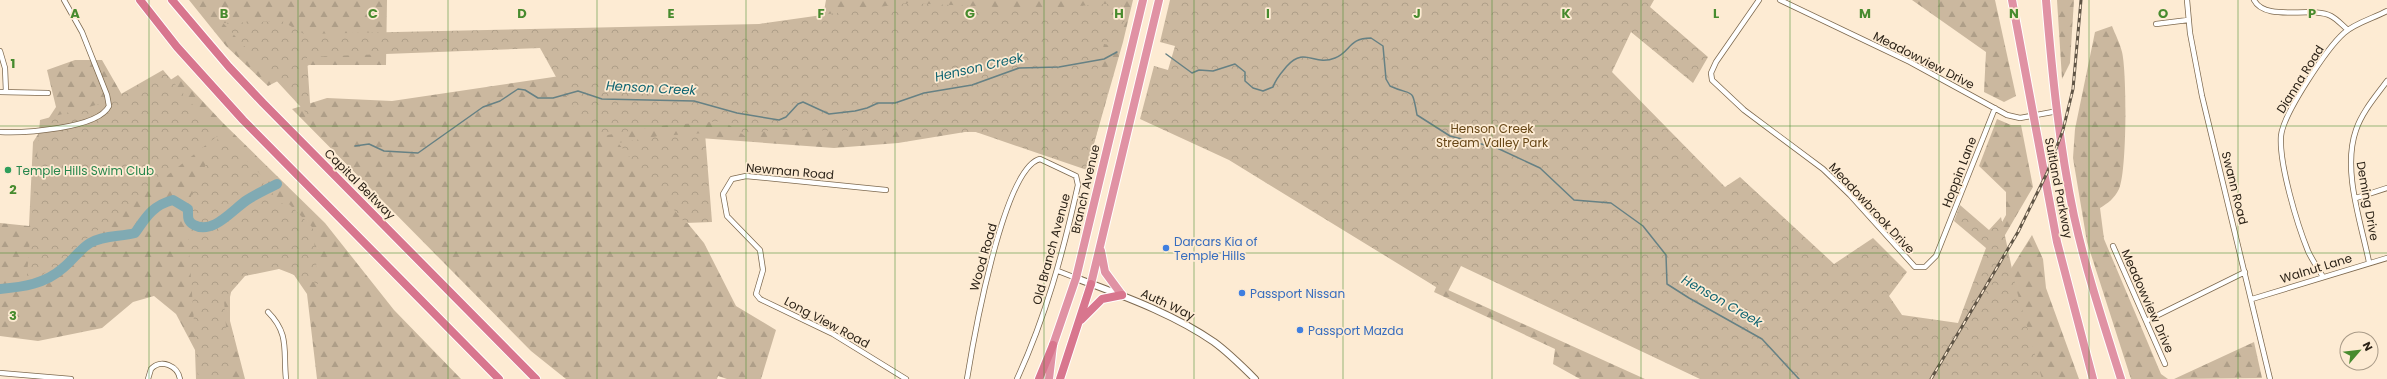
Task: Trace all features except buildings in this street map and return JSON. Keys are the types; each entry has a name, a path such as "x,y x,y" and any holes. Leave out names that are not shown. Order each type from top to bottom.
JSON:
{"highway":[{"path":"140,0 177,47 243,120 499,379"},
{"name":"Capital Beltway","path":"172,0 229,67 263,103 536,379"},
{"name":"Branch Avenue","path":"1040,379 1076,278 1143,0"},
{"path":"1060,379 1091,284 1159,0"},
{"name":"Suitland Parkway","path":"2012,0 2032,116 2057,242 2092,379"},
{"name":"Suitland Parkway","path":"2046,0 2066,171 2078,232 2120,379"},
{"path":"1079,322 1102,299 1122,295 1105,272 1101,242"},
{"path":"1049,379 1053,345"}],"street":[{"path":"0,132 45,132 93,118 107,110 109,102 108,95 82,32 64,0"},
{"name":"Meadowbrook Drive","path":"1759,0 1711,73 1712,80 1744,110 1823,169 1850,195 1915,267 1922,268 1932,262 1942,243"},
{"name":"Swann Road","path":"2187,0 2188,20 2202,96 2252,298 2270,379"},
{"path":"2254,0 2263,9 2274,12 2317,12 2332,16 2348,30"},
{"name":"Meadowview Drive","path":"1782,1 1903,58 1994,108 2016,117 2058,112"},
{"name":"Dianna Road","path":"2323,277 2309,252 2302,234 2285,171 2281,135 2284,123 2330,48 2348,30 2387,11"},
{"path":"2156,24 2188,20"},
{"path":"0,51 5,68 6,92"},
{"name":"Deming Drive","path":"2369,262 2350,169 2353,140 2360,120 2387,81"},
{"path":"0,92 48,94"},
{"name":"Hoppin Lane","path":"1942,243 1994,108"},
{"name":"Wood Road","path":"967,379 978,311 1005,217 1028,166 1036,160 1047,162"},
{"name":"Old Branch Avenue","path":"1016,379 1042,321 1058,271 1078,185 1076,176 1047,162"},
{"name":"Newman Road","path":"762,273 763,263 760,250 751,239 731,223 724,208 723,194 732,179 752,176 886,190"},
{"path":"2356,198 2387,188"},
{"name":"Meadowview Drive","path":"2113,246 2165,364"},
{"name":"Walnut Lane","path":"2252,298 2369,262 2387,258"},
{"name":"Auth Way","path":"1058,271 1122,295 1195,329 1233,357 1255,379"},
{"path":"2146,321 2245,272"},
{"name":"Long View Road","path":"762,273 756,294 760,300 832,334 906,379"},
{"path":"268,312 277,321 284,334 286,379"},
{"path":"148,379 151,369 159,364 173,366 177,370 180,379"},
{"path":"0,373 15,377 71,379"}],"green space":[{"path":"189,0 387,0 386,65 309,65 268,86 226,46"},
{"path":"826,0 1133,0 1123,42 1087,168 1020,141 971,131 898,143 834,148 686,137 661,191 704,243 736,306 776,330 761,379 727,379 718,376 717,379 566,379 531,351 292,109 327,98 392,101 580,73 821,27"},
{"name":"Henson Creek Stream Valley Park","path":"1170,0 1654,0 1650,7 1708,57 1693,83 1631,32 1612,72 1725,187 1740,177 1834,264 1873,238 1907,272 1889,296 1902,315 1958,323 1986,248 1954,221 1960,205 1989,230 2001,217 2016,288 2042,379 1700,379 1461,266 1448,291 1436,287 1229,160 1140,119 1154,66 1168,70 1175,46 1160,42"},
{"path":"1912,0 1995,0 2016,96 2004,102 1984,92 1986,52"},
{"path":"2057,0 2074,0 2070,63 2062,79"},
{"path":"907,3 1037,9 1118,3 1127,9 1119,47 1104,44 1097,71 1112,75 1087,170 976,132 771,130 745,136 723,121 658,126 602,136 571,104 540,48 307,57 311,118 223,23 282,21 304,34 759,24"},
{"path":"2112,26 2119,42 2124,63 2125,143 2122,179 2119,189 2111,200 2100,208 2104,239 2161,374 2168,379 2131,379 2087,242 2073,158 2075,129 2095,32"},
{"path":"75,60 102,60 129,107 178,75 223,123 325,223 394,310 461,379 317,379 307,294 294,275 274,264 234,278 230,297 230,321 245,379 196,379 195,350 176,314 154,296 133,302 102,328 38,341 0,336 0,223 29,226 33,142 56,107 47,70"},
{"path":"163,70 200,113 266,180 263,184 286,207 289,204 313,228 318,284 279,269 245,276 224,300 230,379 198,379 186,207 220,134 75,248 74,259 54,268 54,266 26,287 40,120 107,102"},
{"path":"1997,119 2011,125 2021,125 2033,187 1998,247 1991,242 2006,215 2006,192 1979,166"},
{"path":"705,133 712,222 685,223 618,143 659,136"},
{"path":"2032,235 2043,259 2046,288 2079,379 1942,379"},
{"path":"1437,285 1645,379 1580,379 1553,364 1555,349 1434,292"},
{"path":"2254,342 2262,378 2174,379"}],"waterway":[{"name":"Henson Creek","path":"1166,54 1192,73 1199,70 1213,71 1235,64 1245,72 1245,81 1253,88 1263,91 1273,87 1279,76 1293,60 1305,57 1328,60 1340,55 1358,40 1371,38 1383,46 1386,79 1390,86 1410,93 1414,99 1417,115 1450,136 1497,148 1540,168 1574,200 1611,203 1643,226 1666,255 1667,284 1762,339 1799,379"},
{"name":"Henson Creek","path":"355,146 369,144 384,151 418,153 483,107 500,101 518,89 525,90 538,98 553,98 578,91 602,99 694,101 737,113 779,120 786,117 798,104 803,102 829,114 855,111 878,103 895,103 924,93 972,85 1019,68 1059,67 1104,59 1117,52"},
{"name":"Henson Creek","path":"0,289 25,286 49,278 70,262 83,248 95,240 135,233 151,212 166,202 173,200 188,209 189,220 194,225 208,227 222,220 250,198 277,184"}],"railway":[{"path":"1931,379 2018,232 2047,173 2063,130 2073,89 2081,0"}],"place":[{"name":"Temple Hills Swim Club","path":"8,170"},
{"name":"Darcars Kia of Temple Hills","path":"1166,248"},
{"name":"Passport Nissan","path":"1242,293"},
{"name":"Passport Mazda","path":"1300,330"}]}
